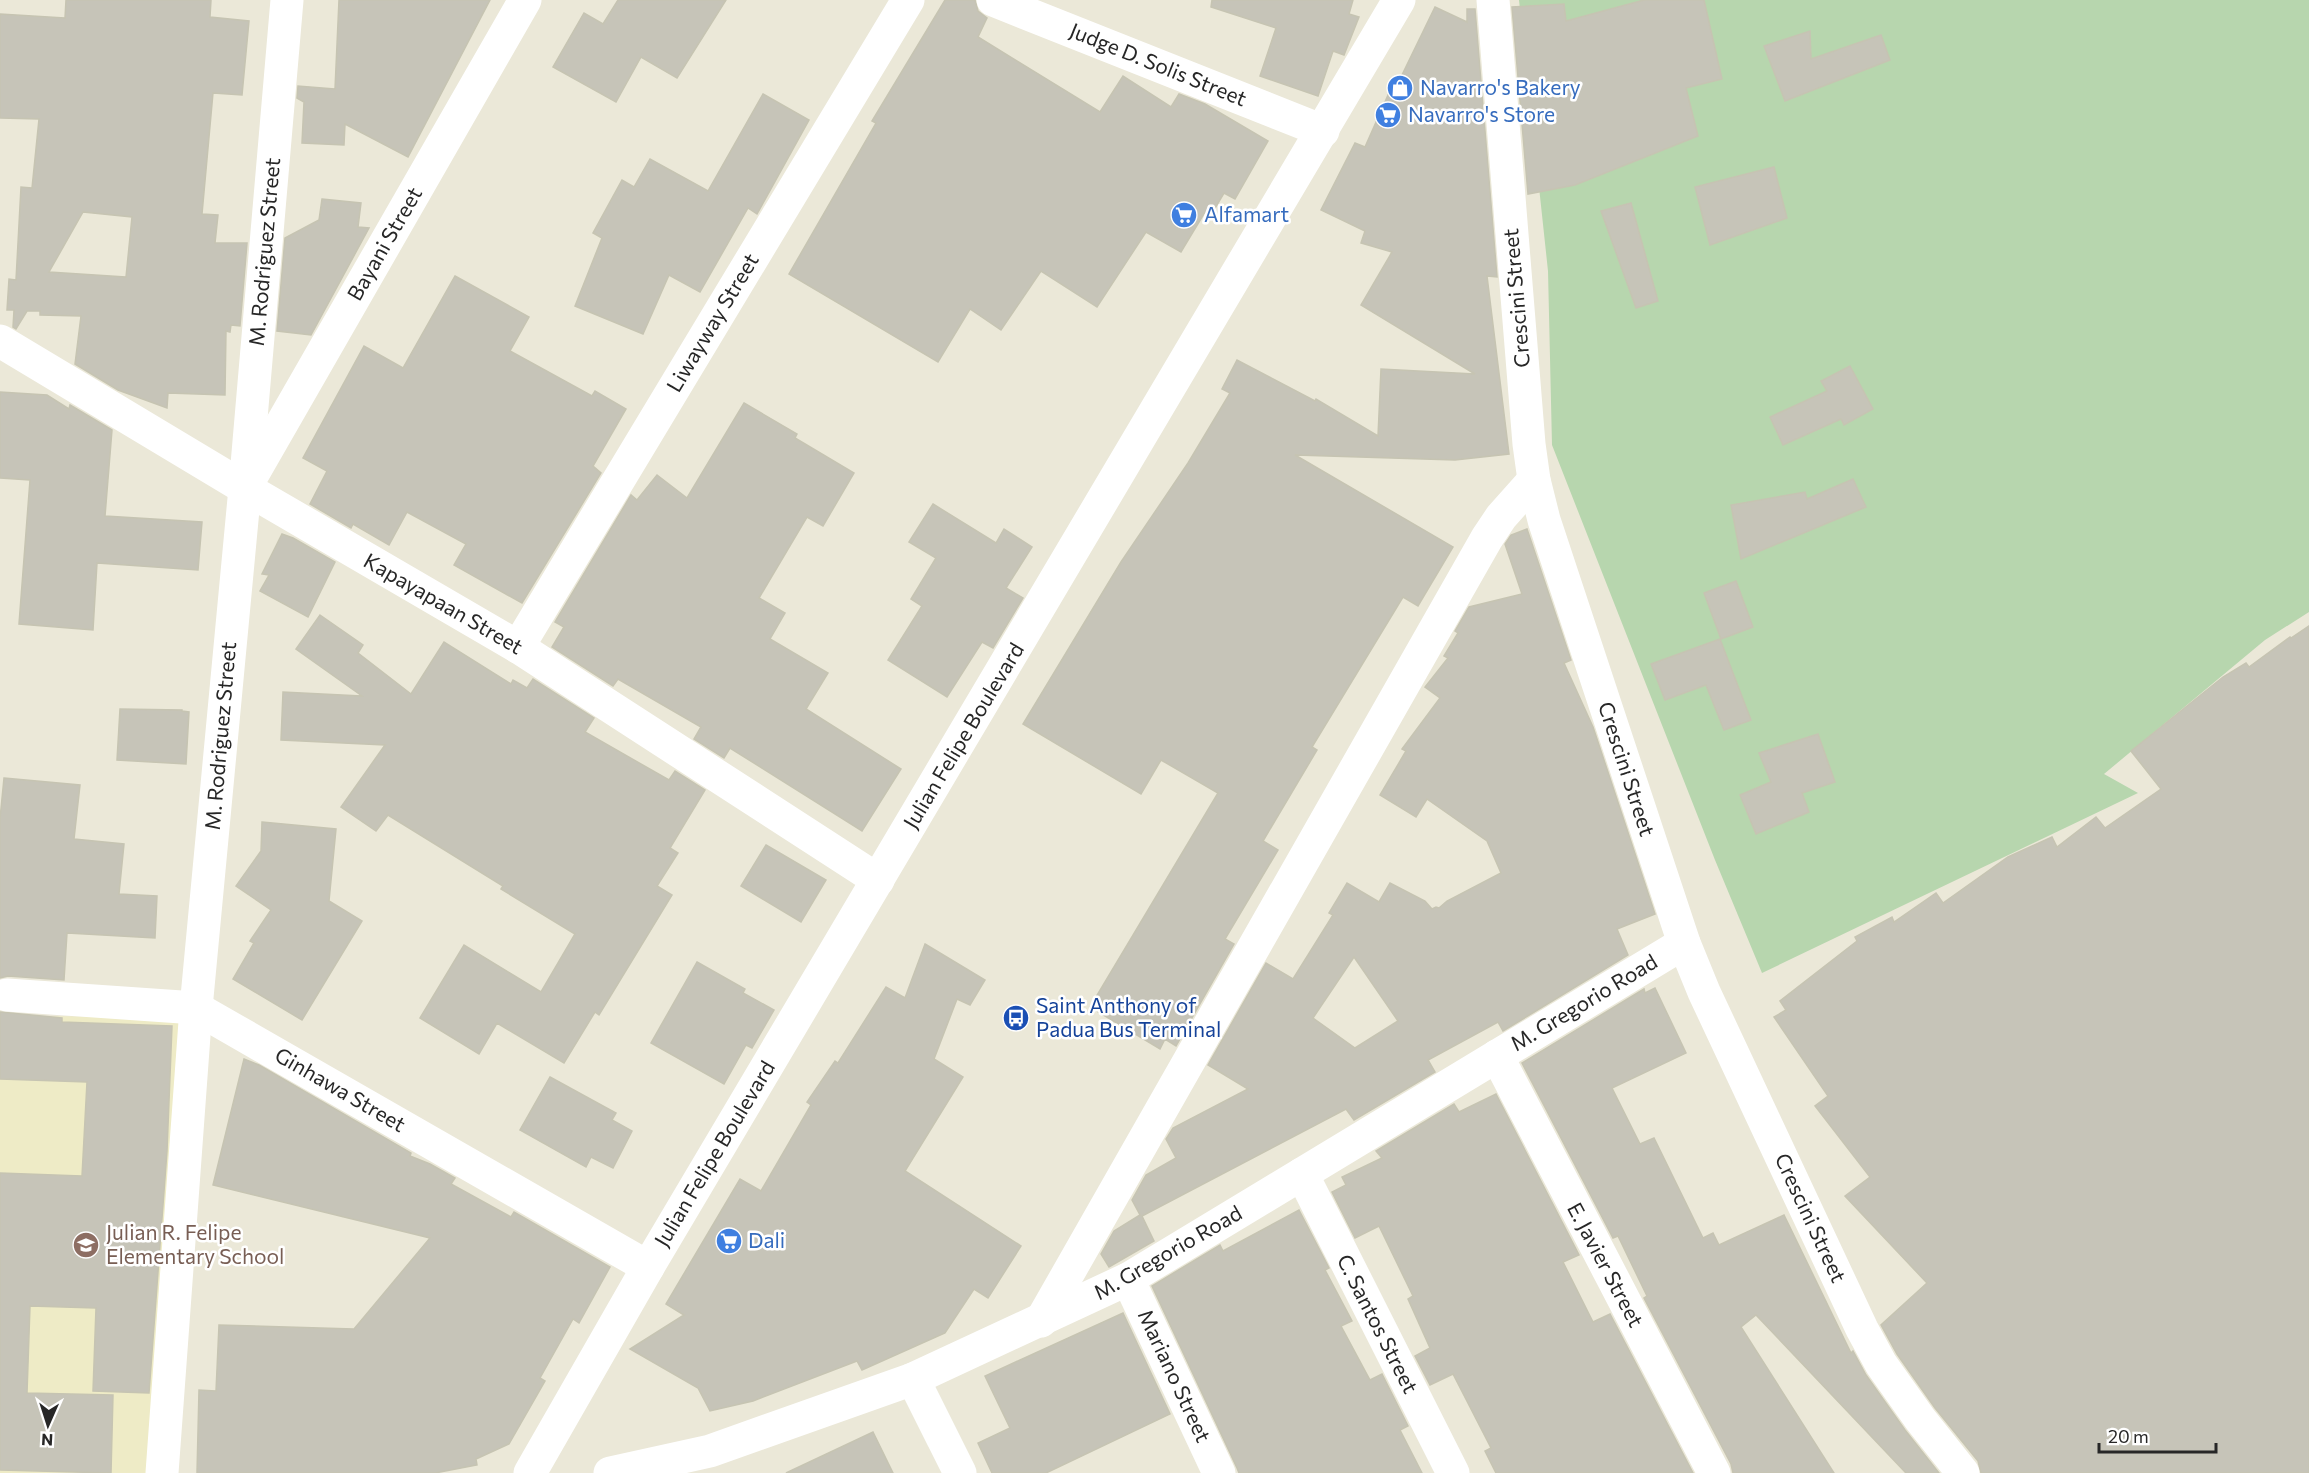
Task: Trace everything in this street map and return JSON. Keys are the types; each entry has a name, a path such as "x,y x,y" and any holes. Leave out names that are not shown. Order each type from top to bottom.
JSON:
{"street":[{"name":"M. Rodriguez Street","path":"162,1473 196,1008 245,488 287,0"},
{"name":"Bayani Street","path":"245,488 525,0"},
{"name":"Liwayway Street","path":"518,647 908,0"},
{"name":"Judge D. Solis Street","path":"993,0 1323,131"},
{"name":"Julian Felipe Boulevard","path":"530,1473 648,1267 1399,0"},
{"name":"Crescini Street","path":"1493,0 1534,480 1548,531 1684,943 1709,1003 1862,1329 1881,1364 1963,1473"},
{"name":"Kapayapaan Street","path":"0,341 245,488 518,647 878,880"},
{"path":"1041,1321 1486,538 1501,517 1534,480"},
{"name":"M. Gregorio Road","path":"610,1473 712,1462 913,1379 1128,1279 1684,943"},
{"name":"Ginhawa Street","path":"7,995 196,1008 648,1267"},
{"name":"E. Javier Street","path":"1497,1056 1714,1473"},
{"name":"C. Santos Street","path":"1302,1174 1453,1473"},
{"name":"Mariano Street","path":"1128,1279 1220,1473"},
{"path":"913,1379 960,1473"}],"shaded area":[{"name":"Julian R. Felipe Elementary School","path":"0,1016 190,1017 155,1473 0,1473"}],"green space":[{"path":"1519,0 2309,0 2309,612 2265,640 2104,774 2138,793 1762,973 1715,860 1552,445 1548,271"}],"building":[{"path":"66,0 211,0 210,17 249,21 242,95 213,93 202,214 218,215 215,243 247,243 240,326 231,325 230,332 226,331 225,395 168,393 167,408 118,390 75,364 81,316 40,315 40,311 27,311 16,329 13,327 14,310 7,310 9,279 16,280 21,187 32,188 39,119 0,118 0,14 65,18","holes":["83,212 132,217 126,277 49,272"]},
{"path":"339,0 490,0 408,157 345,124 344,145 302,143 304,102 297,98 298,86 335,89"},
{"path":"618,0 726,0 677,78 641,57 616,102 553,67 584,13 603,24"},
{"path":"945,0 975,0 978,11 987,18 978,37 1100,112 1123,76 1171,107 1179,94 1205,104 1268,141 1235,199 1224,193 1211,215 1205,212 1181,252 1146,232 1097,307 1041,271 1001,330 970,309 938,362 789,274 876,123 872,121"},
{"path":"1212,0 1353,0 1349,14 1359,17 1344,55 1333,51 1318,96 1260,76 1276,28 1211,7"},
{"path":"1644,0 1704,0 1722,79 1686,88 1698,136 1575,185 1528,194 1512,7 1564,4 1566,21"},
{"path":"1435,7 1467,22 1467,9 1475,9 1497,277 1487,276 1509,454 1455,460 1295,455 1453,547 1418,606 1403,597 1312,747 1317,750 1263,841 1278,850 1225,939 1234,944 1176,1046 1165,1039 1160,1049 1090,1007 1218,793 1161,760 1141,794 1023,724 1121,562 1188,463 1230,393 1222,389 1237,360 1315,401 1316,399 1378,436 1381,369 1475,374 1361,305 1392,252 1361,243 1365,231 1321,210 1355,143 1365,147 1396,77 1400,79"},
{"path":"1810,31 1811,59 1881,35 1890,60 1785,101 1764,46"},
{"path":"763,94 809,120 757,214 748,208 700,292 669,275 643,334 575,306 602,238 593,233 622,180 634,187 650,159 708,191"},
{"path":"1774,167 1787,218 1710,245 1695,187"},
{"path":"322,199 361,203 358,227 369,228 311,335 277,331 285,238 319,220"},
{"path":"1631,203 1658,301 1636,308 1601,211"},
{"path":"455,276 529,317 510,351 592,396 595,391 626,409 593,466 601,473 522,603 454,565 466,544 407,512 389,545 353,524 351,528 310,504 327,471 303,458 364,346 403,368"},
{"path":"1850,366 1873,409 1844,425 1841,419 1783,445 1770,417 1827,391 1821,381"},
{"path":"0,392 47,395 69,409 70,405 112,430 105,516 202,522 198,570 97,563 93,630 19,624 30,480 0,478"},
{"path":"744,403 797,434 795,438 854,473 823,526 807,517 759,598 785,613 770,639 828,673 806,709 901,769 862,831 730,748 724,758 694,739 701,727 618,679 613,686 552,647 564,627 555,622 631,495 637,500 657,475 687,498"},
{"path":"1853,479 1866,507 1741,559 1731,505 1805,492 1807,499"},
{"path":"933,504 996,543 1004,529 1032,547 1006,588 1023,598 993,648 982,642 947,697 888,660 922,606 911,599 936,558 909,542"},
{"path":"1527,529 1571,660 1564,663 1593,727 1655,914 1617,929 1628,955 1503,1031 1498,1022 1428,1060 1435,1072 1354,1120 1346,1109 1142,1216 1154,1241 1109,1267 1101,1254 1114,1231 1140,1215 1132,1200 1146,1175 1176,1158 1166,1139 1173,1128 1248,1089 1208,1065 1266,963 1293,979 1333,915 1329,913 1347,883 1379,902 1390,883 1425,901 1432,909 1439,908 1447,901 1501,873 1487,841 1427,799 1416,817 1380,795 1406,751 1402,749 1440,698 1425,687 1448,658 1444,656 1458,633 1455,631 1469,607 1522,594 1505,544 1511,535","holes":["1354,957 1398,1021 1355,1048 1313,1018"]},
{"path":"282,534 335,562 308,617 260,591 269,575 262,574"},
{"path":"1736,581 1753,627 1721,639 1704,593"},
{"path":"320,615 363,645 358,653 411,694 444,642 511,684 513,680 527,688 533,679 594,718 585,732 669,780 675,771 705,790 670,848 678,853 657,886 672,895 599,1015 595,1012 564,1063 497,1023 479,1054 420,1018 464,945 541,992 575,934 501,889 503,886 388,815 376,831 341,807 385,745 281,740 283,692 362,696 296,649"},
{"path":"2309,626 2309,1473 1981,1473 1978,1461 1935,1408 1897,1354 1881,1325 1927,1283 1845,1196 1870,1177 1815,1106 1828,1096 1774,1017 1786,1010 1780,1001 1857,941 1855,937 1892,917 1894,922 1936,893 1943,903 2008,857 2052,837 2057,847 2096,817 2105,828 2161,789 2131,751 2223,677 2246,663 2249,667"},
{"path":"1720,639 1751,720 1724,730 1706,685 1665,700 1651,664"},
{"path":"120,709 189,712 186,764 117,760"},
{"path":"1818,734 1835,782 1802,793 1809,812 1756,834 1740,795 1771,782 1759,753"},
{"path":"4,778 80,785 74,839 124,844 119,894 157,896 155,938 67,933 64,980 8,976 0,978 0,819"},
{"path":"262,822 336,829 329,901 362,921 302,1020 233,979 254,943 250,941 271,910 236,886 261,851"},
{"path":"766,845 826,880 801,922 741,886"},
{"path":"925,944 985,980 970,1005 957,999 934,1059 963,1077 905,1171 1021,1246 988,1298 974,1289 945,1333 862,1370 857,1361 753,1401 710,1411 698,1388 630,1349 684,1315 666,1304 740,1179 761,1191 811,1105 807,1102 835,1061 838,1063 886,987 905,998"},
{"path":"697,962 745,989 743,993 774,1010 752,1048 746,1045 724,1084 651,1043"},
{"path":"1655,988 1686,1053 1612,1088 1640,1144 1654,1138 1703,1238 1713,1233 1719,1245 1784,1215 1851,1353 1853,1351 1866,1375 1939,1473 1906,1473 1756,1315 1741,1327 1834,1473 1733,1473 1731,1464 1644,1298 1647,1296 1618,1236 1613,1238 1522,1063 1644,989 1645,993"},
{"name":"Julian R. Felipe Elementary School","path":"0,1012 62,1018 62,1022 172,1026 167,1151 149,1393 93,1391 96,1308 30,1306 27,1393 113,1395 111,1473 0,1470 0,1173 82,1176 87,1082 0,1079"},
{"path":"244,1059 259,1065 411,1153 410,1156 455,1178 451,1184 511,1217 514,1212 610,1267 579,1323 573,1319 540,1378 545,1381 509,1444 476,1459 477,1465 435,1473 197,1473 199,1390 216,1391 219,1325 354,1329 430,1238 213,1185"},
{"path":"550,1077 616,1113 612,1120 632,1131 613,1168 591,1157 586,1167 520,1130"},
{"path":"1496,1094 1579,1255 1563,1262 1593,1322 1610,1314 1693,1473 1496,1473 1485,1451 1491,1448 1453,1374 1430,1385 1415,1356 1430,1348 1408,1299 1413,1296 1379,1226 1355,1238 1332,1192 1346,1185 1342,1177 1382,1158 1376,1151 1454,1104 1459,1112"},
{"path":"1299,1210 1329,1268 1325,1270 1352,1321 1341,1326 1370,1380 1382,1374 1408,1426 1400,1430 1422,1473 1239,1473 1152,1286 1220,1245 1223,1251"},
{"path":"1123,1313 1170,1414 1046,1473 992,1473 978,1443 1010,1428 985,1376"},
{"path":"873,1432 893,1473 786,1473"}],"place":[{"name":"Navarro's Bakery","path":"1400,88"},
{"name":"Navarro's Store","path":"1388,115"},
{"name":"Alfamart","path":"1184,215"},
{"name":"Saint Anthony of Padua Bus Terminal","path":"1016,1018"},
{"name":"Dali","path":"729,1241"},
{"name":"Julian R. Felipe Elementary School","path":"86,1245"}]}
